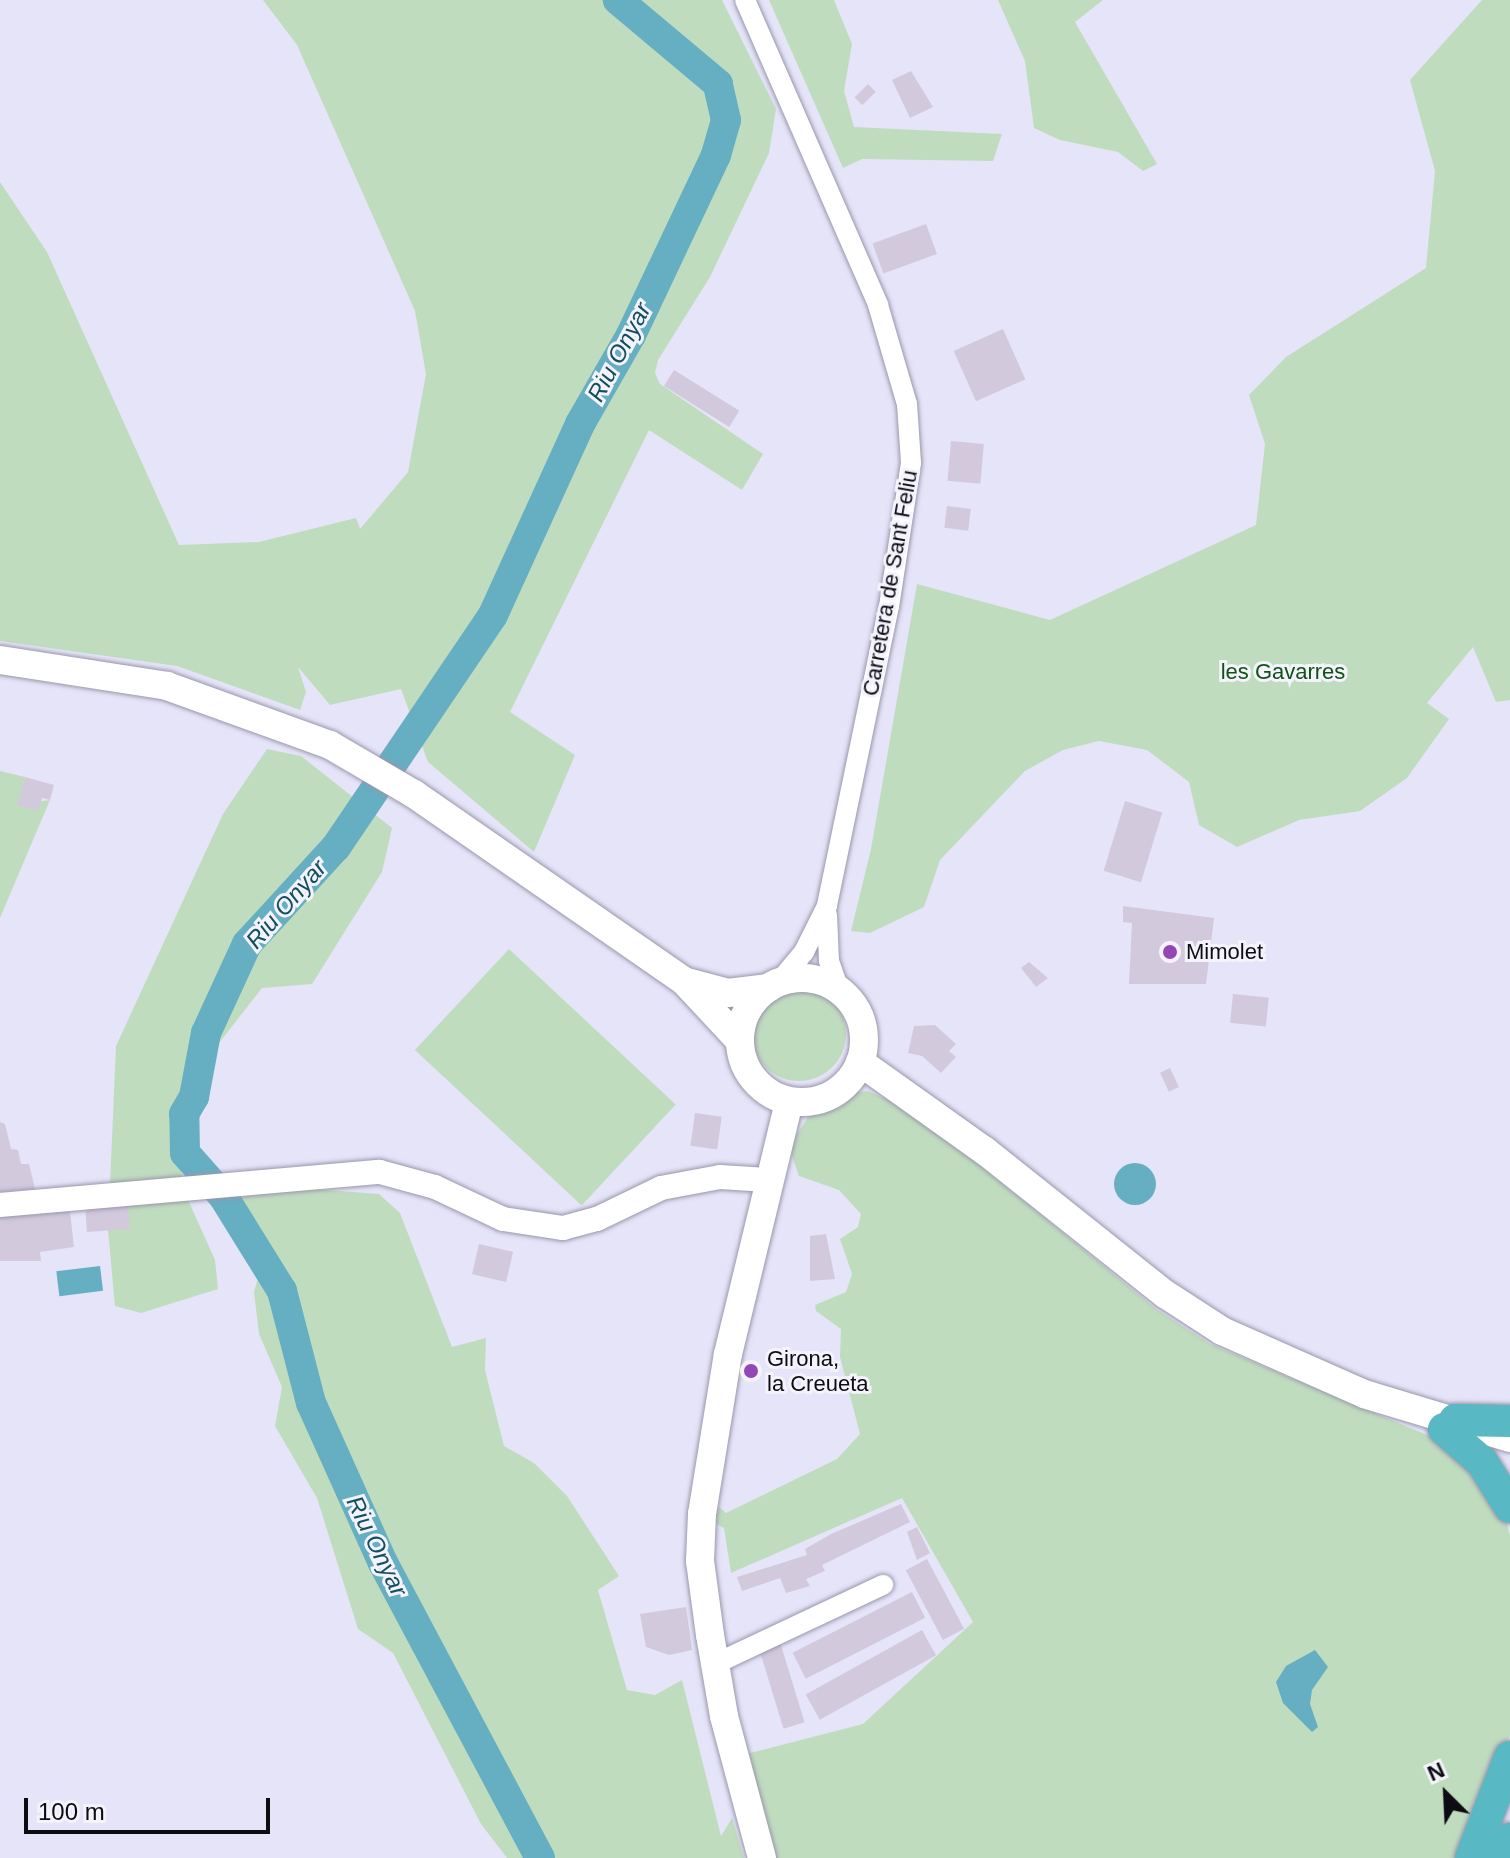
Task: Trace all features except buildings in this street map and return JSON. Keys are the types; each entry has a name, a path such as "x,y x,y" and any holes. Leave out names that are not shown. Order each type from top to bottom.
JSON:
{"highway":[{"path":"1450,1425 1510,1421"},
{"path":"1450,1425 1482,1462 1510,1507"},
{"path":"1471,1858 1510,1757"},
{"path":"1497,1858 1510,1839"}],"main road":[{"path":"0,660 143,681 221,702 317,738 472,833 684,981 740,1041 754,1079 789,1101 827,1097 850,1079 860,1062 862,1024 839,990 809,978 728,993 684,981"},
{"path":"740,1041 747,1011 773,985"},
{"path":"860,1062 985,1151 1190,1312 1262,1351 1364,1394 1450,1425 1510,1453"},
{"path":"762,1858 715,1664 700,1561 703,1500 728,1354 789,1101"},
{"path":"1450,1425 1510,1438"}],"street":[{"name":"Carretera de Sant Feliu","path":"745,0 878,305 909,420 908,502 827,906 829,961 839,990"},
{"name":"Carretera de Sant Feliu","path":"773,985 804,952 827,906"},
{"path":"0,1205 380,1172 435,1187 503,1219 563,1228 597,1219 661,1188 720,1177 768,1180"},
{"path":"715,1664 883,1585"}],"green space":[{"path":"263,0 722,0 776,109 769,153 710,277 658,360 655,373 660,384 763,454 742,490 649,430 510,712 575,755 534,852 428,762 401,689 330,705 298,667 306,692 300,710 177,666 0,641 0,182 47,252 179,545 259,542 356,518 360,529 408,472 426,374 415,311 297,45"},
{"path":"769,0 834,0 852,44 844,91 854,127 1002,134 993,161 862,159 843,168"},
{"path":"998,0 1103,0 1075,22 1157,164 1143,171 1118,152 1060,140 1034,128 1025,61"},
{"name":"les Gavarres","path":"1482,0 1510,0 1510,700 1496,702 1473,647 1427,703 1449,719 1407,778 1360,811 1299,820 1237,847 1199,825 1189,782 1147,750 1099,741 1063,750 1025,771 940,860 924,907 870,933 851,931 871,849 917,584 1050,620 1256,525 1265,444 1249,395 1286,357 1426,268 1435,171 1410,80"},
{"path":"267,749 301,756 392,828 382,872 312,984 262,988 180,1093 174,1143 189,1202 215,1260 218,1289 141,1313 115,1306 108,1230 116,1046 223,814"},
{"path":"0,771 25,777 18,804 50,800 0,918"},
{"path":"509,949 676,1104 582,1205 415,1050"},
{"path":"799,987 817,991 832,1001 842,1016 846,1034 842,1052 832,1067 817,1077 799,1081 781,1077 766,1067 756,1052 752,1034 756,1016 766,1001 781,991"},
{"path":"868,1091 915,1112 1156,1309 1210,1344 1446,1443 1505,1515 1510,1536 1510,1735 1464,1858 775,1858 746,1754 863,1724 973,1622 902,1498 731,1573 724,1528 713,1522 719,1507 726,1513 837,1459 860,1434 840,1357 841,1329 816,1311 815,1305 846,1292 852,1274 840,1239 858,1227 861,1214 839,1190 799,1176 789,1147 810,1114 844,1094"},
{"path":"299,1188 379,1194 400,1213 452,1347 486,1338 485,1370 504,1446 534,1463 567,1496 619,1576 598,1590 627,1690 655,1695 682,1680 721,1836 732,1818 744,1858 507,1858 481,1824 393,1653 358,1629 317,1498 275,1426 282,1387 259,1334 254,1292 267,1244 236,1198"}],"water":[{"path":"1135,1163 1150,1169 1156,1184 1150,1199 1135,1205 1120,1199 1114,1184 1120,1169"},
{"path":"100,1266 103,1291 59,1296 56,1271"},
{"path":"1315,1650 1328,1667 1312,1690 1310,1704 1318,1727 1312,1732 1283,1703 1276,1682 1286,1666"}],"waterway":[{"name":"Riu Onyar","path":"540,1858 383,1563 311,1403 282,1291 223,1196 185,1153 184,1114 194,1097 206,1033 247,944 336,847 493,615 580,424 631,335 716,155 726,120 718,84 618,0"}],"place":[{"name":"Mimolet","path":"1170,952"},
{"name":"Girona, la Creueta","path":"751,1371"}]}
